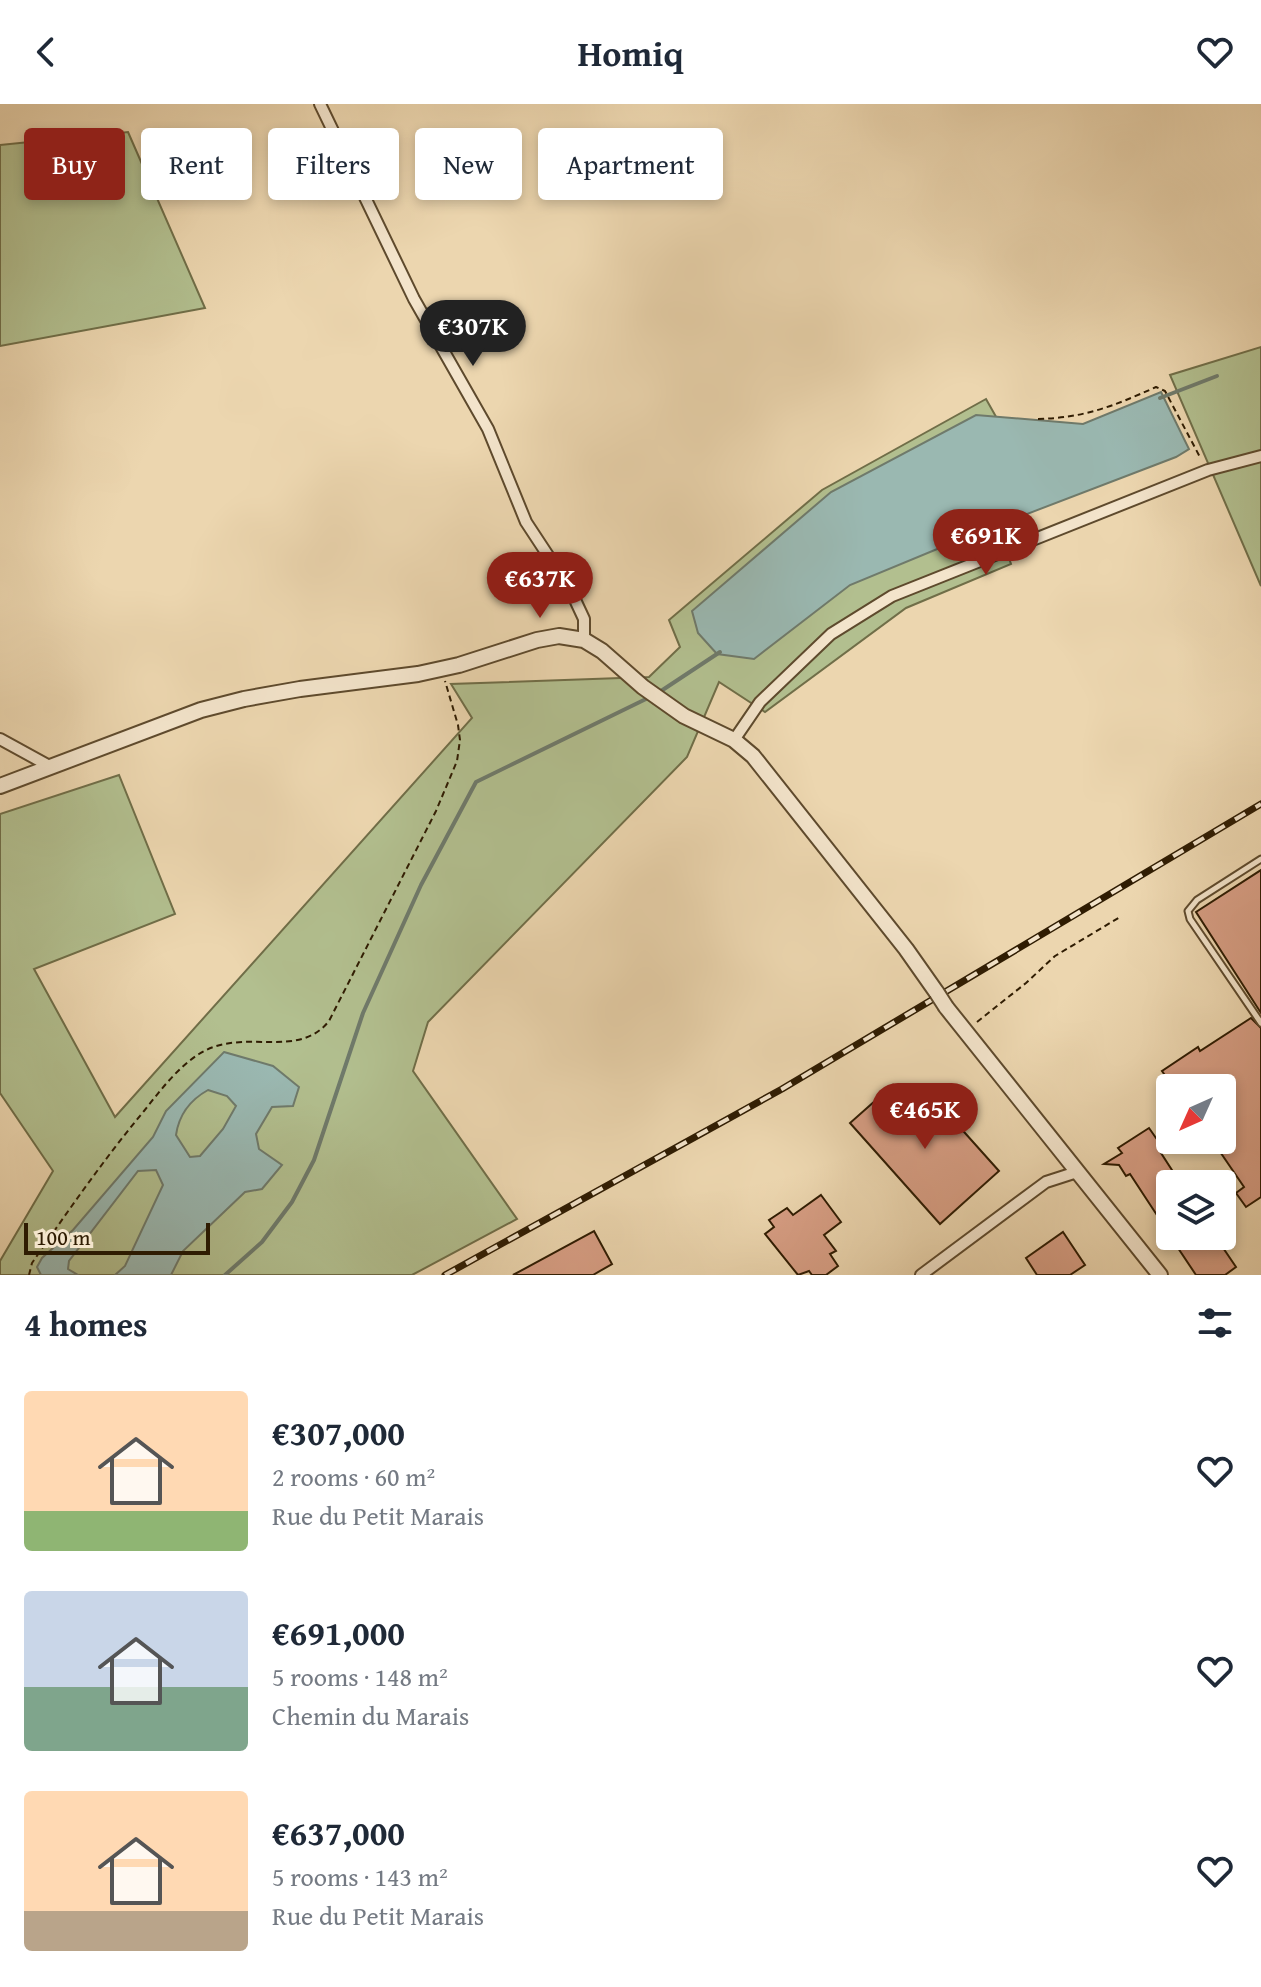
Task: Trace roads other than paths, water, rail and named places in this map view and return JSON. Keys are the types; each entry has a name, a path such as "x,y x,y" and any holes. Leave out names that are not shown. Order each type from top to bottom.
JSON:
{"street":[{"path":"320,104 414,299 488,429 526,522 570,589 584,619 584,640"},
{"path":"734,740 760,702 831,634 892,596 1208,470 1261,456"},
{"path":"0,786 201,710 244,699 442,669 559,636 584,640 684,716 734,740 753,756 906,949 964,1033 1160,1275"},
{"path":"0,739 51,767"},
{"path":"921,1275 1046,1182 1077,1172"}],"lane":[{"path":"1261,859 1197,900 1188,911 1190,919 1261,1023"}],"water":[{"path":"1161,392 1189,449 1176,457 850,585 754,659 717,654 698,633 692,611 831,492 976,415 1083,424"},
{"path":"224,1052 273,1066 299,1087 293,1106 272,1107 256,1134 259,1149 282,1165 262,1189 245,1192 183,1251 171,1275 115,1275 125,1266 163,1185 156,1170 138,1171 69,1261 68,1269 78,1275 41,1275 37,1267 42,1258 73,1230 153,1137 166,1111","holes":["208,1090 227,1096 236,1106 223,1129 200,1156 190,1157 176,1135 183,1114 196,1098"]}],"waterway":[{"path":"1160,398 1217,376"},
{"path":"661,691 720,652"},
{"path":"225,1275 262,1242 292,1202 314,1160 363,1013 421,885 476,782 648,698"}],"railway":[{"path":"445,1275 782,1089 1261,804"}]}
